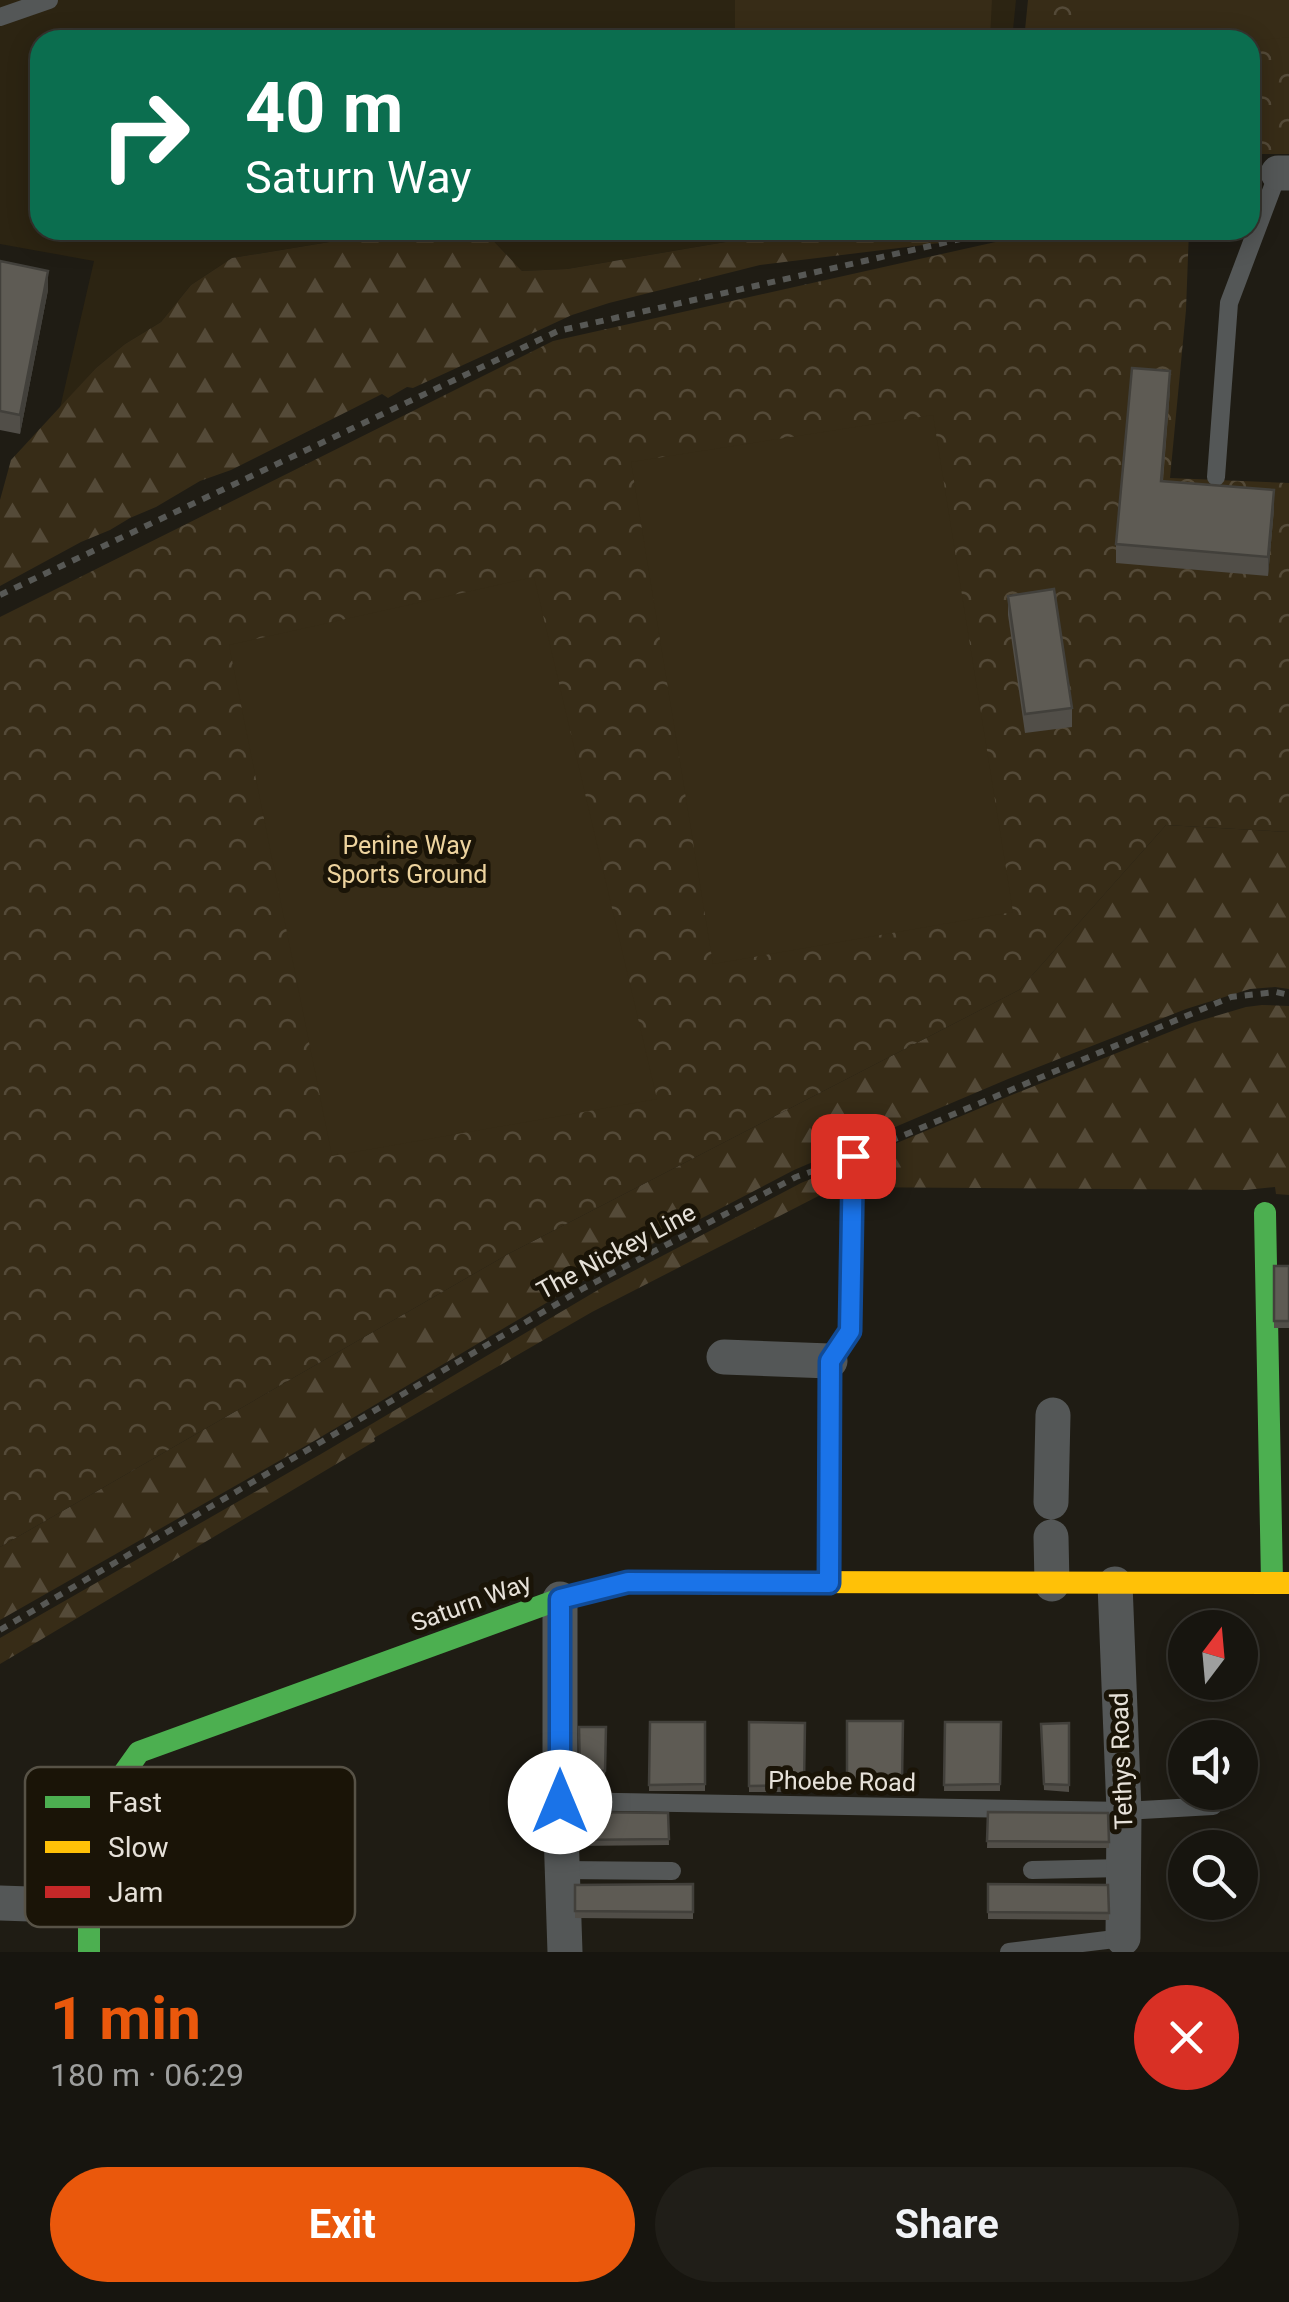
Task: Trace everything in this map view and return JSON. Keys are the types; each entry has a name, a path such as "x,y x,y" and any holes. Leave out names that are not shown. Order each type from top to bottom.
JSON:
{"street":[{"path":"829,1583 830,1361 850,1331 853,1156"},
{"path":"1265,1213 1279,1355 1280,1583"},
{"path":"724,1358 830,1361"},
{"path":"1052,1584 1053,1416"},
{"name":"Saturn Way","path":"128,1767 139,1752 560,1599 628,1582 1280,1583"},
{"name":"Tethys Road","path":"1115,1584 1124,1810 1123,1938"},
{"path":"560,1599 565,1952"},
{"path":"0,1903 25,1904"}],"lane":[{"path":"0,17 48,0"},
{"path":"1260,230 1284,173"},
{"path":"1216,477 1229,303 1256,240"},
{"name":"Phoebe Road","path":"560,1802 1168,1808"},
{"path":"1032,1870 1123,1868"},
{"path":"562,1870 672,1871"},
{"path":"1009,1952 1123,1938"}],"path":[{"path":"0,596 558,331 956,240"},
{"name":"The Nickey Line","path":"0,1630 584,1288 796,1177 1231,997 1276,992 1289,995"}],"shaded area":[{"path":"0,0 1016,0 1013,30 30,30 30,240 342,240 232,258 191,285 161,322 96,368 60,408 94,261 0,244"},
{"path":"493,240 737,240 567,269 522,271"}],"green space":[{"path":"735,0 992,0 990,30 735,30"},
{"path":"1028,0 1289,0 1289,154 1260,154 1260,30 1025,30"},
{"path":"1078,0 1289,0 1289,37 1260,40 1260,30 1078,30"},
{"path":"342,240 493,240 522,271 567,269 737,240 965,240 760,265 572,315 413,388 407,387 388,398 382,394 231,470 200,481 0,586 0,500 11,460 96,368 161,322 191,285 232,258"},
{"name":"Penine Way Sports Ground","path":"1004,240 1189,240 1170,478 1289,483 1289,832 1166,825 1019,990 510,1253 0,1547 0,617 553,341"},
{"path":"933,415 1013,912 713,964 631,462"},
{"path":"534,577 657,1099 332,1156 229,645"},
{"path":"1166,825 1289,832 1289,989 1250,989 1186,1009 794,1170 595,1274 314,1441 0,1620 0,1547 510,1253 1019,990"},
{"path":"1262,1005 1289,1006 1289,1195 1276,1194 1275,1187 836,1187 592,1312 374,1438 375,1441 0,1664 0,1638 603,1287 801,1183 1192,1023"}],"building":[{"path":"0,261 48,271 20,415 0,411"},
{"path":"1132,368 1170,371 1161,481 1274,490 1268,557 1116,544"},
{"path":"1054,589 1072,708 1025,714 1008,596"},
{"path":"1274,1266 1289,1266 1289,1321 1274,1321"},
{"path":"847,1721 903,1721 902,1783 847,1784"},
{"path":"650,1722 705,1722 705,1784 649,1785"},
{"path":"749,1722 805,1723 804,1785 749,1786"},
{"path":"945,1722 1001,1722 1000,1784 944,1785"},
{"path":"1069,1723 1069,1785 1044,1784 1041,1724"},
{"path":"579,1727 606,1727 605,1771 580,1770"},
{"path":"575,1812 668,1813 669,1839 574,1840"},
{"path":"988,1812 1108,1813 1109,1842 987,1841"},
{"path":"693,1884 693,1912 575,1911 575,1885"},
{"path":"988,1884 1108,1885 1109,1913 988,1912"}],"traffic: fast":[{"path":"1265,1213 1272,1582"},
{"path":"128,1767 139,1752 560,1599 628,1582 735,1582"},
{"path":"89,1927 89,1952"}],"traffic: slow":[{"path":"851,1297 853,1156"},
{"path":"735,1582 1289,1583"}],"traffic: jam":[{"path":"829,1583 830,1361 851,1331 851,1297"}],"route":[{"path":"560,1802 560,1599 628,1582 829,1583 830,1361 850,1331 853,1156"}]}
